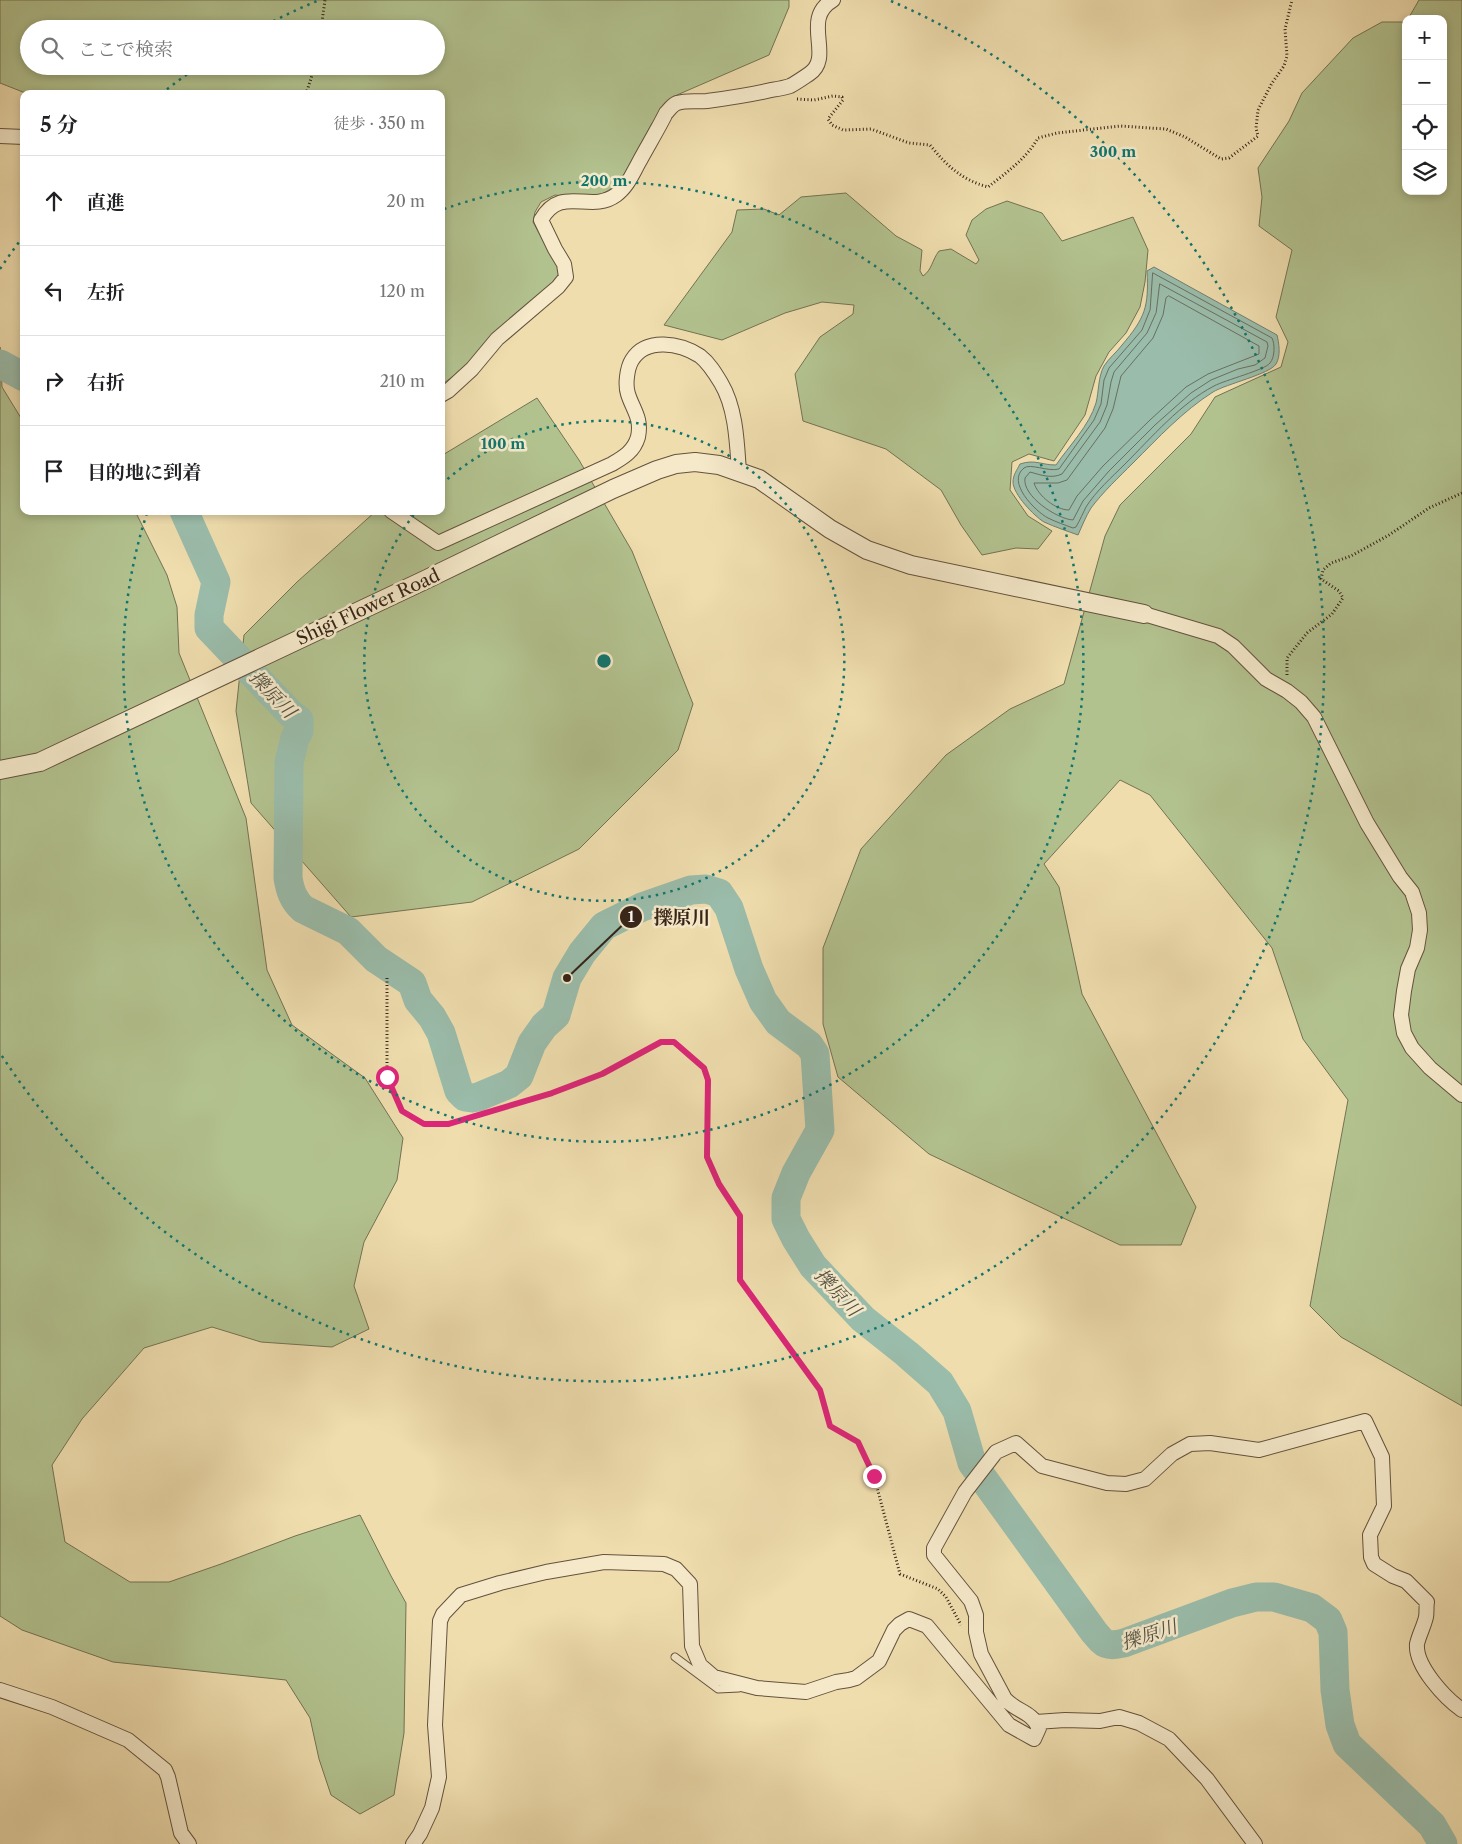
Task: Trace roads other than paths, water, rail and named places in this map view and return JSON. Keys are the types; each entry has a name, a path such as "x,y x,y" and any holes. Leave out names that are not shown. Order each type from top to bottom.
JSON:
{"street":[{"path":"445,393 472,369 497,339 558,287 566,277 564,264 541,220 547,209 557,203 599,202 615,196 627,184 666,113 674,104 684,101 706,101 759,93 790,86 812,72 818,64 819,57 818,14 823,7 834,0"},
{"path":"0,136 20,136"},
{"path":"398,515 438,543 612,464 630,453 638,437 638,415 627,393 630,362 639,350 655,345 669,345 682,349 700,356 712,367 723,385 730,407 740,472"},
{"name":"Shigi Flower Road","path":"0,770 40,762 519,534 657,470 676,464 696,462 719,465 759,479 830,529 867,550 910,565 1144,614"},
{"path":"1144,614 1218,636 1233,646 1266,679 1287,691 1301,702 1314,717 1367,823 1400,877 1412,892 1419,913 1420,930 1417,948 1408,969 1404,991 1401,1015 1404,1033 1412,1048 1430,1068 1462,1095"},
{"path":"413,1844 420,1834 432,1808 439,1777 435,1725 440,1621 443,1614 461,1595 537,1574 604,1562 664,1564 676,1569 690,1584 692,1646 700,1665 714,1676 757,1688 806,1692 856,1678 880,1661 894,1630 900,1624 909,1619 927,1626 1009,1725 1034,1739 1039,1728 1033,1717 1010,1704 1005,1699 981,1654 976,1632 976,1615 971,1601 934,1554 934,1548 965,1492 996,1452 1016,1444 1042,1466 1107,1483 1126,1484 1144,1479 1172,1454 1190,1444 1210,1443 1259,1450 1365,1421 1382,1457 1384,1506 1370,1535 1371,1557 1374,1564 1393,1576 1406,1581 1426,1602 1426,1617 1417,1645 1420,1658 1429,1676 1451,1703 1462,1710"},
{"path":"0,1690 52,1707 128,1740 164,1770 168,1777 181,1833 189,1844"},
{"path":"1036,1722 1065,1720 1100,1721 1119,1717 1139,1723 1168,1739 1208,1779 1255,1844"}],"lane":[{"path":"675,1657 718,1688 757,1688"}],"water":[{"path":"1154,267 1277,335 1278,361 1272,368 1213,392 1181,416 1101,496 1089,511 1078,535 1044,522 1035,515 1016,492 1013,482 1015,473 1020,464 1025,463 1034,462 1056,465 1084,428 1096,403 1104,366 1130,336 1141,319 1146,303 1147,271"}],"waterway":[{"name":"擽原川","path":"0,364 20,375"},
{"name":"擽原川","path":"186,515 216,582 209,615 209,628 291,714 299,720 299,731 295,738 289,763 288,878 292,895 303,909 348,931 376,959 412,983 418,1000 432,1017 441,1033 459,1091 465,1097 478,1097 509,1084 519,1076 532,1043 544,1026 556,1015 567,978 582,953 604,926 642,907 691,890 706,889 719,893 729,908 749,969 763,1001 778,1022 809,1045 815,1054 820,1130 796,1173 786,1198 786,1219 813,1266 863,1319 940,1383 957,1411 972,1463 1101,1640 1110,1645 1124,1643 1232,1603 1256,1597 1274,1597 1312,1608 1328,1620 1333,1632 1335,1690 1340,1725 1347,1744 1432,1825 1443,1844"}],"place":[{"name":"擽原川","path":"567,978"}]}
